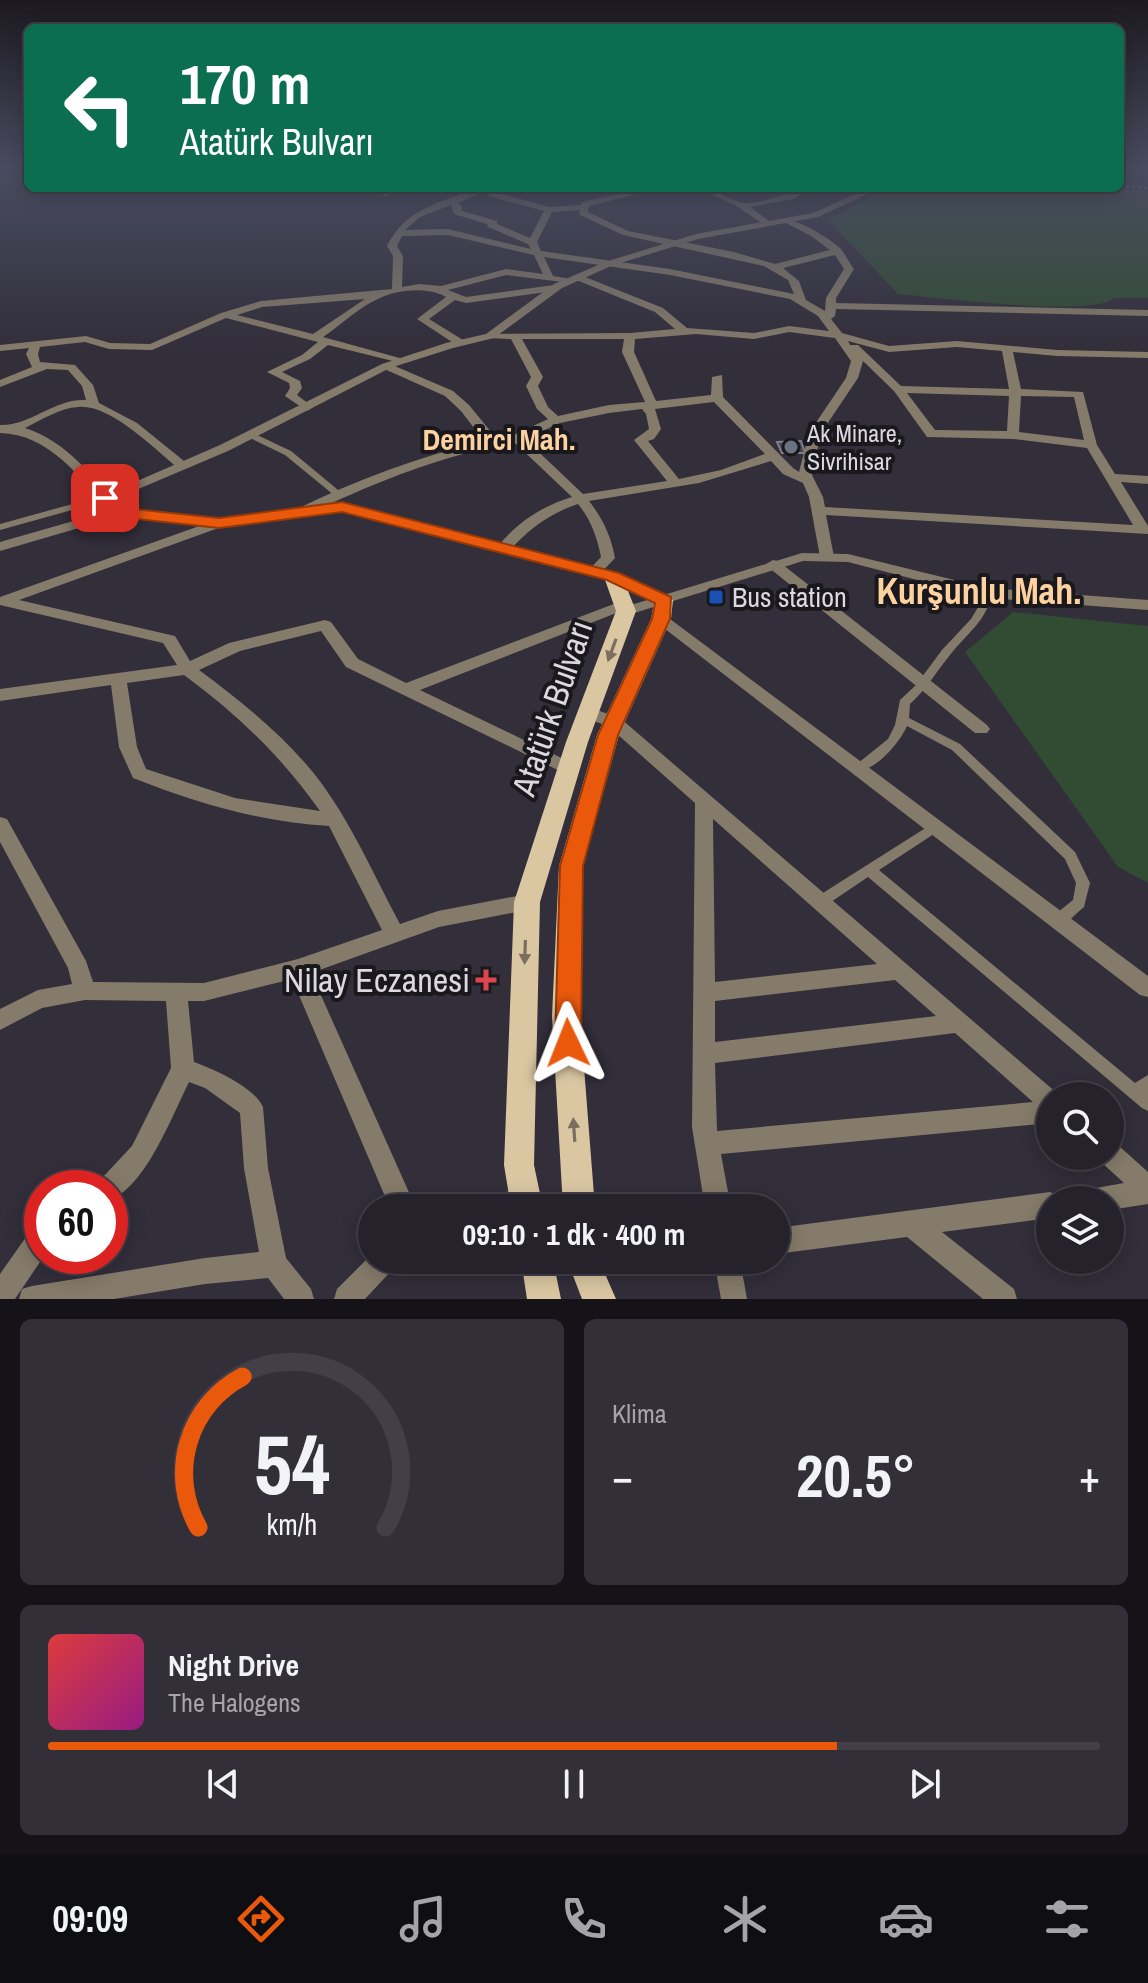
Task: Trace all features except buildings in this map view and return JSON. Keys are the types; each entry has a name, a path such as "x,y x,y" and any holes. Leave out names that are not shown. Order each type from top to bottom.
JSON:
{"main road":[{"name":"Atatürk Bulvarı","path":"525,1194 519,1165 527,902 568,769 625,608 604,574"},
{"path":"604,574 663,610"},
{"name":"Atatürk Bulvarı","path":"578,1194 566,1016 571,866 614,722 663,610"},
{"path":"540,1274 544,1299"},
{"path":"589,1274 599,1299"}],"street":[{"path":"397,290 398,256 392,246 402,230"},
{"path":"500,230 535,247 552,283"},
{"path":"535,247 542,230"},
{"path":"618,230 771,268 792,279 801,301"},
{"path":"440,289 466,300 572,279 674,243 736,230"},
{"path":"806,230 824,237 839,251 849,269 831,298 829,321"},
{"path":"400,233 448,232 608,264 743,285 801,301 829,321 857,361 852,378 815,433 805,475 819,511 827,557"},
{"path":"771,268 839,251"},
{"path":"0,348 35,347 86,339 119,347 152,347 225,315 280,301 440,289 506,272 552,283"},
{"path":"572,279 659,310 685,332"},
{"path":"490,336 552,283"},
{"path":"307,407 291,396 296,388 294,381 273,372 306,357 320,340 378,295"},
{"path":"453,297 422,319 459,342"},
{"path":"831,306 921,304 1074,312 1116,309 1148,313"},
{"path":"225,315 401,360"},
{"path":"105,498 251,435 386,366 459,342 490,336 630,336 685,332 754,336 789,329 840,336 889,349 957,344 1148,355"},
{"path":"630,336 628,352 652,413 655,429 650,436 640,440 676,484"},
{"path":"840,336 898,389 931,434 1013,435 1091,445"},
{"path":"515,337 537,377 532,386 536,395 556,420"},
{"path":"35,347 36,352 32,354 42,368"},
{"path":"1007,349 1015,390 1013,435"},
{"path":"386,366 439,389 464,406 475,426 493,442"},
{"path":"0,384 24,372 71,367 87,385 94,405"},
{"path":"718,377 717,398 788,471 808,481"},
{"path":"898,389 1079,394 1091,445 1145,530"},
{"path":"300,513 338,494 493,442 517,438 556,420 717,398"},
{"path":"0,429 15,428 69,406 94,405 113,413 183,465"},
{"path":"15,428 37,436 55,449 119,512"},
{"path":"2,601 219,523 342,507 604,574 608,558 607,542 597,521 562,477 517,438"},
{"path":"503,549 520,526 577,498 676,484 774,455"},
{"path":"1111,478 1148,480"},
{"path":"819,511 962,516 1011,523 1145,530"},
{"path":"0,547 119,512 219,523"},
{"path":"404,690 625,608 663,610 773,564 802,557 848,558 987,593 1148,605"},
{"path":"773,564 981,729"},
{"path":"2,601 169,639 187,669 237,706 289,759 335,819 395,934"},
{"path":"663,610 858,768 1148,988"},
{"path":"0,695 187,669 235,647 325,625 352,663 568,769"},
{"path":"118,679 128,747 139,773 180,790 242,807 297,818 335,819"},
{"path":"588,713 614,722 1036,1090"},
{"path":"704,800 704,1054 707,1144 716,1194"},
{"path":"0,824 78,967 85,991"},
{"path":"0,1020 38,999 85,991 204,992 298,968 438,919 527,902"},
{"path":"298,968 397,1194"},
{"path":"704,993 899,971"},
{"path":"126,1170 141,1154 183,1069 176,991"},
{"path":"704,1054 959,1023"},
{"path":"183,1069 213,1080 251,1107 256,1168 274,1264 301,1299"},
{"path":"707,1144 1036,1113"},
{"path":"1124,1167 1148,1190"},
{"path":"1124,1194 1148,1190"},
{"path":"790,1239 1036,1207"},
{"path":"910,1223 1004,1299"},
{"path":"0,1297 24,1262"},
{"path":"32,1299 205,1271 274,1264"},
{"path":"347,1299 371,1274"},
{"path":"730,1274 734,1299"}],"lane":[{"path":"251,435 288,453 338,494"},
{"path":"0,527 105,498"},
{"path":"858,768 886,749 900,734 904,703 926,685 952,645 975,625 985,607 987,593"},
{"path":"904,720 956,747 1070,856 1083,883 1079,903 1058,920"},
{"path":"820,902 935,827"},
{"path":"869,870 1144,1092"}],"green space":[{"path":"837,230 1148,230 1148,298 1114,298 1100,304 1046,306 898,294"},
{"path":"1013,612 1148,626 1148,883 1118,867 965,652"}],"place":[{"name":"Ak Minare, Sivrihisar","path":"791,447"},
{"name":"Bus station","path":"716,597"},
{"name":"Nilay Eczanesi","path":"486,980"}],"district":[{"name":"Demirci Mah.","path":"499,439"},
{"name":"Kurşunlu Mah.","path":"979,591"}],"route":[{"path":"105,498 119,512 219,523 342,507 613,577 664,600 661,619 608,735 571,866 566,1016 568,1043"}]}
